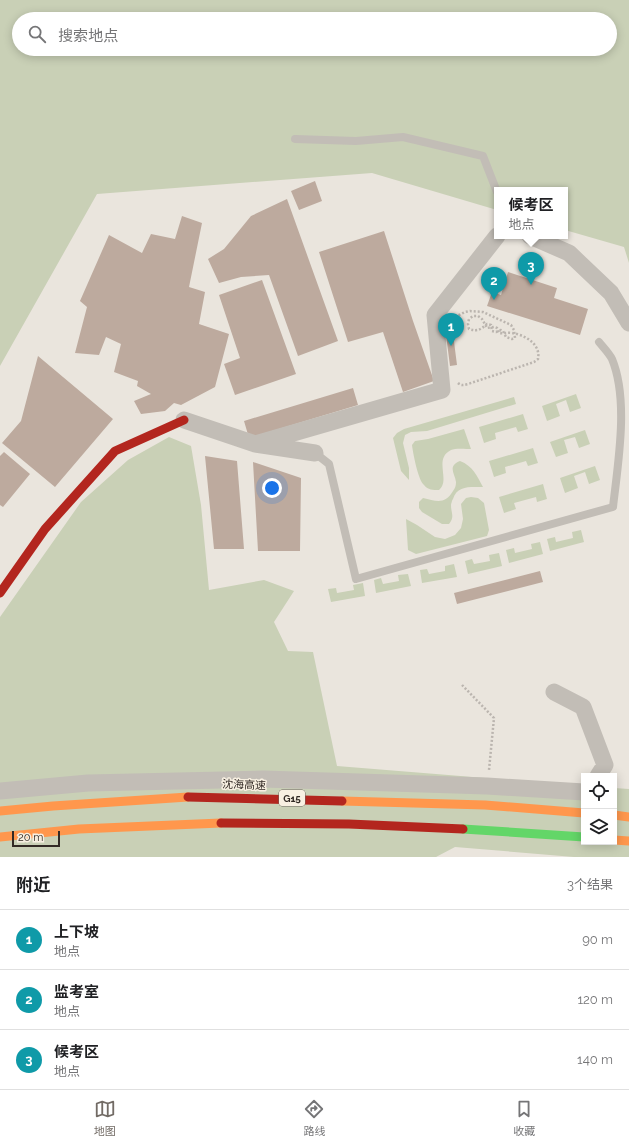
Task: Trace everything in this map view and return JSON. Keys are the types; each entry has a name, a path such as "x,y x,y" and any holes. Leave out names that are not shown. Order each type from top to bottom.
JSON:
{"main road":[{"path":"0,593 45,529 114,451 184,420"},
{"name":"沈海高速","path":"0,812 53,806 196,796 485,805 581,813"},
{"path":"617,815 629,817"},
{"path":"0,837 80,829 218,823 349,824 465,829 581,837"},
{"path":"617,840 629,841"}],"street":[{"path":"255,444 442,390 435,315 495,239"},
{"path":"537,239 569,253 611,293 629,323"},
{"path":"184,420 255,444 315,452"},
{"path":"554,692 583,707 605,765 600,773"},
{"path":"0,791 88,783 263,779 488,786 581,792"}],"lane":[{"path":"295,139 356,142 403,137 483,156 495,187"},
{"path":"315,452 329,464 356,579 613,507 622,418 619,383 612,358 599,342"}],"path":[{"path":"452,320 465,312 483,312 511,325 515,334 515,338 512,339 506,337 503,331 501,330 498,331 496,332 492,331 491,325 487,324 485,325 484,327 475,331 470,329 468,324 469,319 473,316 478,316 482,319 485,325 487,328 491,328 494,327 497,328 499,333 502,334 504,333 507,332 515,334 530,340 539,351 538,359 534,362 463,385 459,385 457,383 456,377"},
{"path":"462,685 494,718 488,786"}],"green space":[{"path":"0,0 629,0 629,263 624,247 568,231 568,187 494,187 494,209 372,173 97,194 0,366"},
{"path":"576,394 581,408 570,412 566,400 556,404 560,416 547,421 542,406"},
{"path":"514,397 516,404 427,431 411,432 405,435 403,443 409,468 409,480 401,471 393,438 397,433 404,429"},
{"path":"523,414 528,429 518,432 516,427 495,433 496,439 484,443 479,427"},
{"path":"464,429 471,449 453,449 446,454 442,464 442,486 439,490 427,488 420,478 412,445 415,441"},
{"path":"585,430 590,444 579,448 575,437 564,440 568,453 556,457 550,442"},
{"path":"169,437 191,446 201,505 209,590 264,580 294,591 274,622 288,651 313,652 337,766 581,786 581,845 617,845 617,788 629,789 629,857 574,857 455,847 436,857 0,857 0,617 81,502 128,460"},
{"path":"533,448 538,463 528,466 526,461 505,467 506,473 494,477 489,461"},
{"path":"460,461 468,466 477,475 483,487 465,488 458,491 455,494 451,504 451,522 449,524 442,524 422,512 419,508 419,502 423,498 440,501 450,495 455,488 456,483 453,468 456,463"},
{"path":"595,466 600,480 589,484 585,472 574,476 578,488 565,493 560,478"},
{"path":"543,484 547,499 537,502 536,497 514,503 516,509 504,513 499,497"},
{"path":"466,498 478,498 484,503 489,530 487,536 416,554 408,550 406,519 435,537 445,539 455,535 461,528 463,519 461,504"},
{"path":"581,530 584,542 550,551 547,539 555,537 556,542 573,538 572,532"},
{"path":"540,542 543,554 509,563 506,550 514,548 515,553 532,549 531,544"},
{"path":"499,553 502,566 468,574 465,561 472,559 474,564 490,561 489,555"},
{"path":"454,564 457,577 422,583 420,570 427,569 429,574 445,571 445,566"},
{"path":"408,574 411,586 376,593 374,580 381,578 383,584 399,581 398,575"},
{"path":"363,583 365,596 331,602 328,589 336,588 337,593 354,590 353,585"}],"building":[{"path":"315,181 322,201 299,210 291,191"},
{"path":"287,199 338,341 298,356 269,275 241,277 219,283 208,259 224,249 251,216"},
{"path":"182,216 202,223 189,287 205,292 199,324 229,334 215,387 181,405 174,403 165,411 141,414 134,401 151,394 137,386 138,381 114,372 121,344 106,337 99,355 75,353 87,307 80,301 109,235 142,253 151,234 175,239"},
{"path":"384,231 434,381 403,392 383,332 348,342 319,252"},
{"path":"508,272 557,288 554,298 588,309 580,335 487,306 492,292 501,295"},
{"path":"262,280 296,374 235,395 224,364 240,358 219,295"},
{"path":"452,326 457,365 450,366 445,327"},
{"path":"38,356 113,419 55,487 2,443 21,421"},
{"path":"353,388 358,405 249,438 244,421"},
{"path":"4,452 30,474 3,507 0,505 0,456"},
{"path":"205,456 237,461 244,549 214,549"},
{"path":"253,462 301,478 300,551 258,551"},
{"path":"540,571 543,582 457,604 454,593"}],"traffic: slow":[{"path":"0,811 188,797"},
{"path":"342,801 485,805 581,813"},
{"path":"617,815 629,817"},
{"path":"0,837 79,829 221,823"},
{"path":"617,840 629,841"}],"traffic: jam":[{"path":"0,593 45,529 115,451 184,420"},
{"path":"188,797 342,801"},
{"path":"221,823 349,824 463,829"}],"traffic: fast":[{"path":"463,829 581,837"}],"place":[{"name":"候考区","path":"531,285"},
{"name":"监考室","path":"494,300"},
{"name":"上下坡","path":"451,346"}]}
